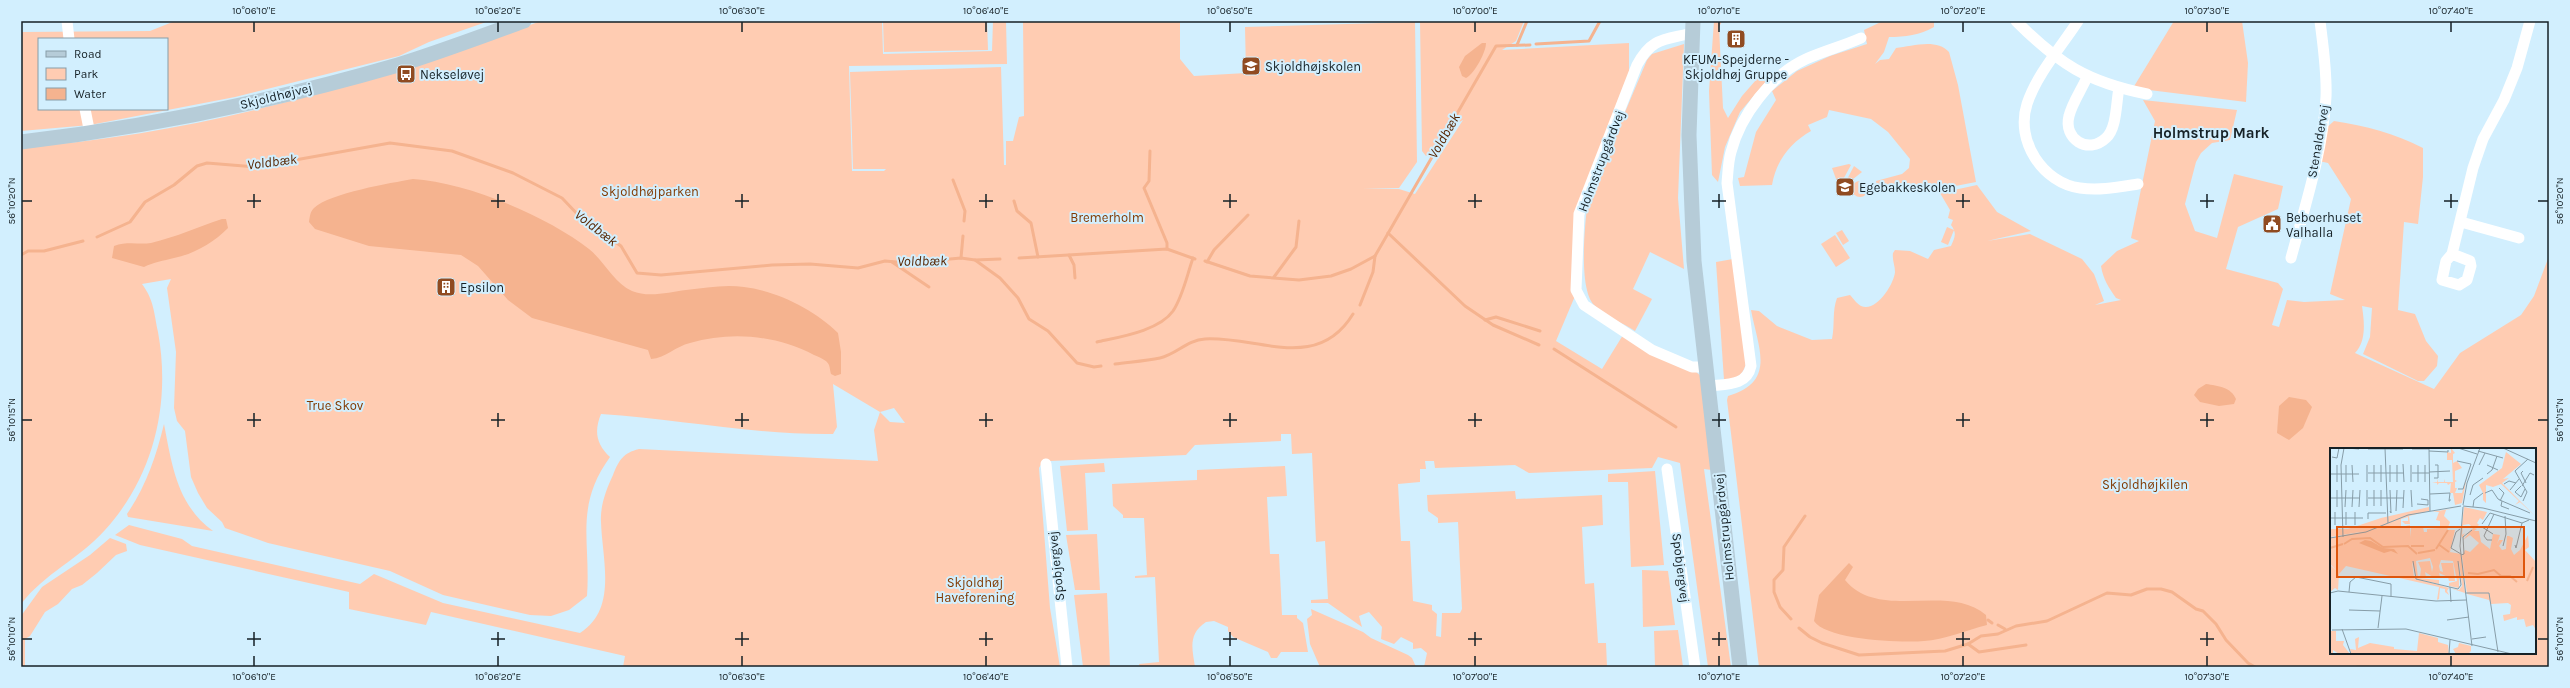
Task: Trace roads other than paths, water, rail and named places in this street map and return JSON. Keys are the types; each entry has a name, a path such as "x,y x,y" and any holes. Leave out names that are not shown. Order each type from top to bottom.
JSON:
{"street":[{"path":"67,21 69,38"},
{"name":"Skjoldhøjvej","path":"21,142 90,134 196,115 298,92 398,64 524,21"},
{"path":"2016,21 2054,57 2087,77 2119,88 2147,94"},
{"path":"2078,21 2034,88 2026,105 2024,124 2027,140 2039,165 2065,184 2081,188 2099,189 2138,184"},
{"name":"Stenaldervej","path":"2292,258 2313,176 2324,117 2325,65 2320,21"},
{"path":"2452,254 2473,168 2483,139 2504,100 2517,68 2530,21"},
{"name":"Holmstrupgårdvej","path":"1706,367 1692,367 1652,350 1584,305 1576,290 1579,214 1637,65 1646,49 1659,40 1693,27 1690,180 1694,261 1740,667"},
{"path":"1709,386 1740,381 1748,376 1751,366 1727,183 1730,153 1738,132 1764,93 1780,78 1805,60 1861,38"},
{"path":"2087,77 2069,116 2068,129 2073,140 2083,145 2096,145 2107,138 2113,126 2119,88"},
{"path":"85,110 90,134"},
{"path":"2461,222 2519,238"},
{"name":"Spobjergvej","path":"1046,464 1066,667"},
{"name":"Spobjergvej","path":"1667,469 1695,667"}],"water":[{"path":"1482,43 1486,43 1486,47 1473,72 1466,78 1462,76 1459,67 1465,56"},
{"path":"413,179 457,187 481,194 529,213 572,237 589,249 620,283 632,291 652,294 737,286 757,289 782,297 807,309 838,333 841,352 841,374 835,376 831,374 827,362 799,348 769,339 753,337 737,336 706,339 685,345 651,359 648,350 532,318 508,300 478,266 461,255 369,246 315,229 309,222 314,208 333,198 361,189"},
{"path":"222,219 226,219 228,228 210,243 189,254 144,267 112,258 114,246 160,241"},
{"path":"2206,384 2224,388 2231,392 2236,399 2234,404 2219,406 2200,402 2194,395 2198,389"},
{"path":"2289,397 2306,400 2312,407 2303,428 2289,440 2277,433 2279,406"},
{"path":"1849,563 1853,567 1845,580 1860,592 1876,599 1895,601 1933,600 1970,606 1986,615 1987,625 1939,639 1913,641 1883,641 1865,639 1833,632 1821,627 1814,621 1819,595"}],"waterway":[{"path":"1517,45 1527,21"},
{"name":"Voldbæk","path":"1536,44 1589,41 1600,21"},
{"name":"Voldbæk","path":"1360,305 1373,272 1375,256 1496,46 1530,45"},
{"name":"Voldbæk","path":"97,237 130,222 145,202 174,185 197,166 207,163 256,167 390,143 452,151 513,173 562,198 582,219 621,246 637,273 661,275 772,265 810,264 858,268 885,261 907,263 961,258 975,260 1000,278 1018,298 1029,319 1048,331 1077,363 1094,367 1101,366"},
{"path":"1150,151 1149,181 1144,188 1167,243 1167,249"},
{"path":"953,180 965,211 964,221"},
{"path":"1014,201 1017,211 1031,223 1038,257"},
{"path":"1207,262 1214,250 1248,215"},
{"path":"1274,277 1296,247 1299,221"},
{"path":"1388,233 1465,306 1493,325 1539,345"},
{"path":"961,258 963,236"},
{"name":"Voldbæk","path":"21,255 28,251 44,251 83,241"},
{"name":"Voldbæk","path":"1019,258 1167,249 1195,259"},
{"path":"1069,255 1074,265 1075,278"},
{"name":"Voldbæk","path":"1205,261 1250,276 1299,280 1331,276 1351,269 1375,256"},
{"path":"1097,342 1138,332 1158,324 1167,318 1180,299 1193,258"},
{"path":"975,260 1000,259"},
{"path":"892,262 929,287"},
{"name":"Voldbæk","path":"1115,364 1160,358 1187,344 1205,339 1225,339 1285,348 1304,347 1322,342 1338,332 1353,314"},
{"path":"1485,320 1496,317 1540,331"},
{"path":"1554,349 1676,427"},
{"path":"1791,619 1780,607 1774,592 1774,580 1783,570 1784,547 1805,516"},
{"path":"1799,628 1810,637 1822,643 1859,655 1945,651 1968,644 1981,636 1998,634 2016,626 2047,621 2107,593 2131,595 2147,589 2161,589 2172,592 2196,609 2203,611 2216,624 2226,640 2248,663 2255,667"},
{"path":"1988,620 1992,623"},
{"path":"1998,625 2005,629"},
{"path":"1968,644 1979,652 2026,645"},
{"path":"2357,667 2369,667"}],"place":[{"name":"KFUM-Spejderne - Skjoldhøj Gruppe","path":"1736,39"},
{"name":"Skjoldhøjskolen","path":"1251,66"},
{"name":"Nekseløvej","path":"406,74"},
{"name":"Egebakkeskolen","path":"1845,187"},
{"name":"Beboerhuset Valhalla","path":"2272,224"},
{"name":"Epsilon","path":"446,287"}],"district":[{"name":"Holmstrup Mark","path":"2211,133"}],"park label":[{"name":"Skjoldhøjparken","path":"650,191"},
{"name":"Bremerholm","path":"1107,217"},
{"name":"True Skov","path":"335,405"},
{"name":"Skjoldhøjkilen","path":"2145,484"},
{"name":"Skjoldhøj Haveforening","path":"975,590"}]}
